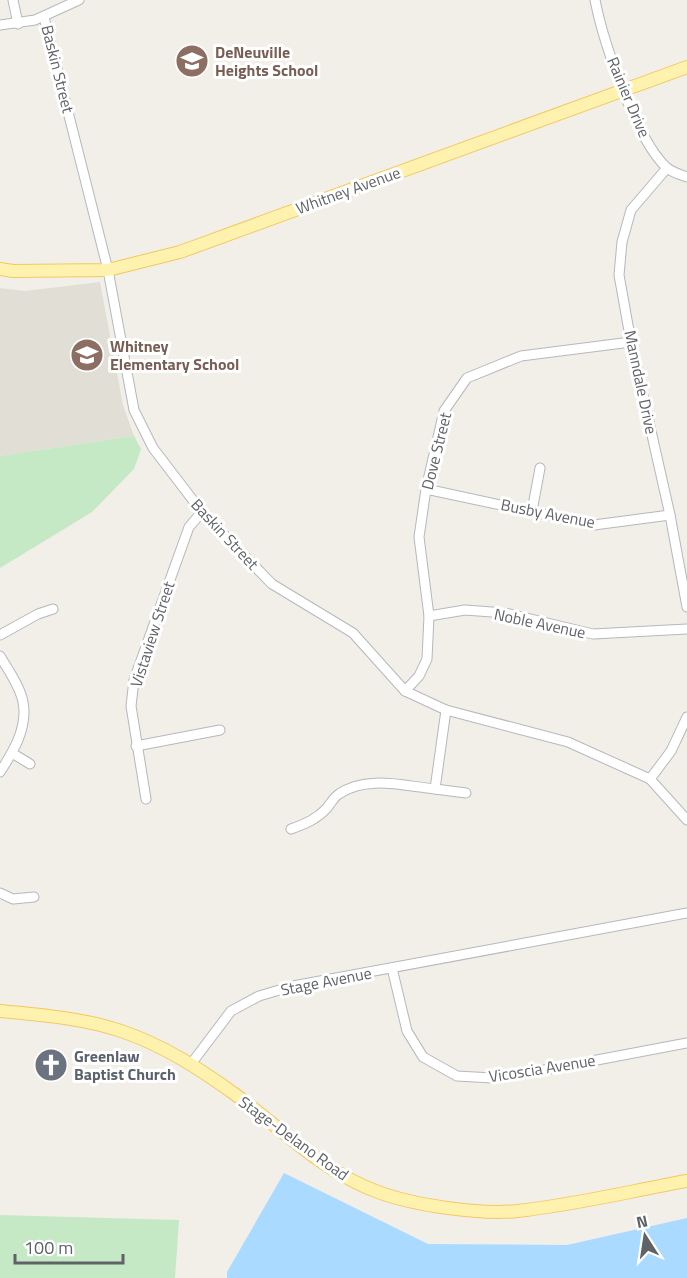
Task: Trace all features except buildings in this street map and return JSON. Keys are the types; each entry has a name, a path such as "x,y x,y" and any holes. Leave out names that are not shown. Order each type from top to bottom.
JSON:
{"main road":[{"name":"Whitney Avenue","path":"0,269 13,271 108,270 180,252 687,67"},
{"path":"0,1011 82,1022 120,1031 156,1045 191,1064"},
{"name":"Stage-Delano Road","path":"191,1064 338,1174 379,1192 428,1205 515,1211 687,1181"}],"street":[{"name":"Baskin Street","path":"13,0 18,24"},
{"path":"0,25 18,24 44,17 79,0"},
{"name":"Rainier Drive","path":"595,0 605,42 643,136 667,168 687,177"},
{"name":"Baskin Street","path":"44,17 108,270 134,410 153,448 202,512 272,584 353,633 405,691 446,710 568,742 650,779 687,820"},
{"name":"Manndale Drive","path":"667,168 631,210 622,242 619,275 631,342 670,515 687,607"},
{"name":"Dove Street","path":"405,691 419,676 427,659 429,616 419,537 426,489 444,411 467,378 521,356 631,342"},
{"path":"532,511 540,468"},
{"name":"Busby Avenue","path":"426,489 594,525 670,515"},
{"name":"Vistaview Street","path":"146,799 131,706 135,680 189,527 202,512"},
{"path":"0,635 38,614 53,609"},
{"name":"Noble Avenue","path":"429,616 465,610 505,613 593,634 687,628"},
{"path":"0,656 24,703 23,727 12,753 0,772"},
{"path":"435,789 446,710"},
{"path":"650,779 671,752 687,717"},
{"path":"136,746 220,730"},
{"path":"12,753 30,764"},
{"path":"291,829 311,822 337,795 354,786 374,783 466,793"},
{"path":"0,893 13,899 34,897"},
{"name":"Stage Avenue","path":"191,1064 231,1011 259,996 293,986 687,913"},
{"name":"Vicoscia Avenue","path":"392,968 407,1031 423,1057 457,1076 492,1078 687,1043"}],"shaded area":[{"path":"100,282 123,405 134,436 0,456 0,288 25,291"}],"green space":[{"path":"134,436 141,449 134,469 92,512 0,568 0,456"},
{"path":"0,1215 179,1220 175,1278 0,1278"}],"water":[{"path":"284,1173 428,1244 567,1245 687,1218 687,1278 227,1278 227,1272"}],"place":[{"name":"DeNeuville Heights School","path":"192,61"},
{"name":"Whitney Elementary School","path":"87,355"},
{"name":"Greenlaw Baptist Church","path":"51,1065"}]}
